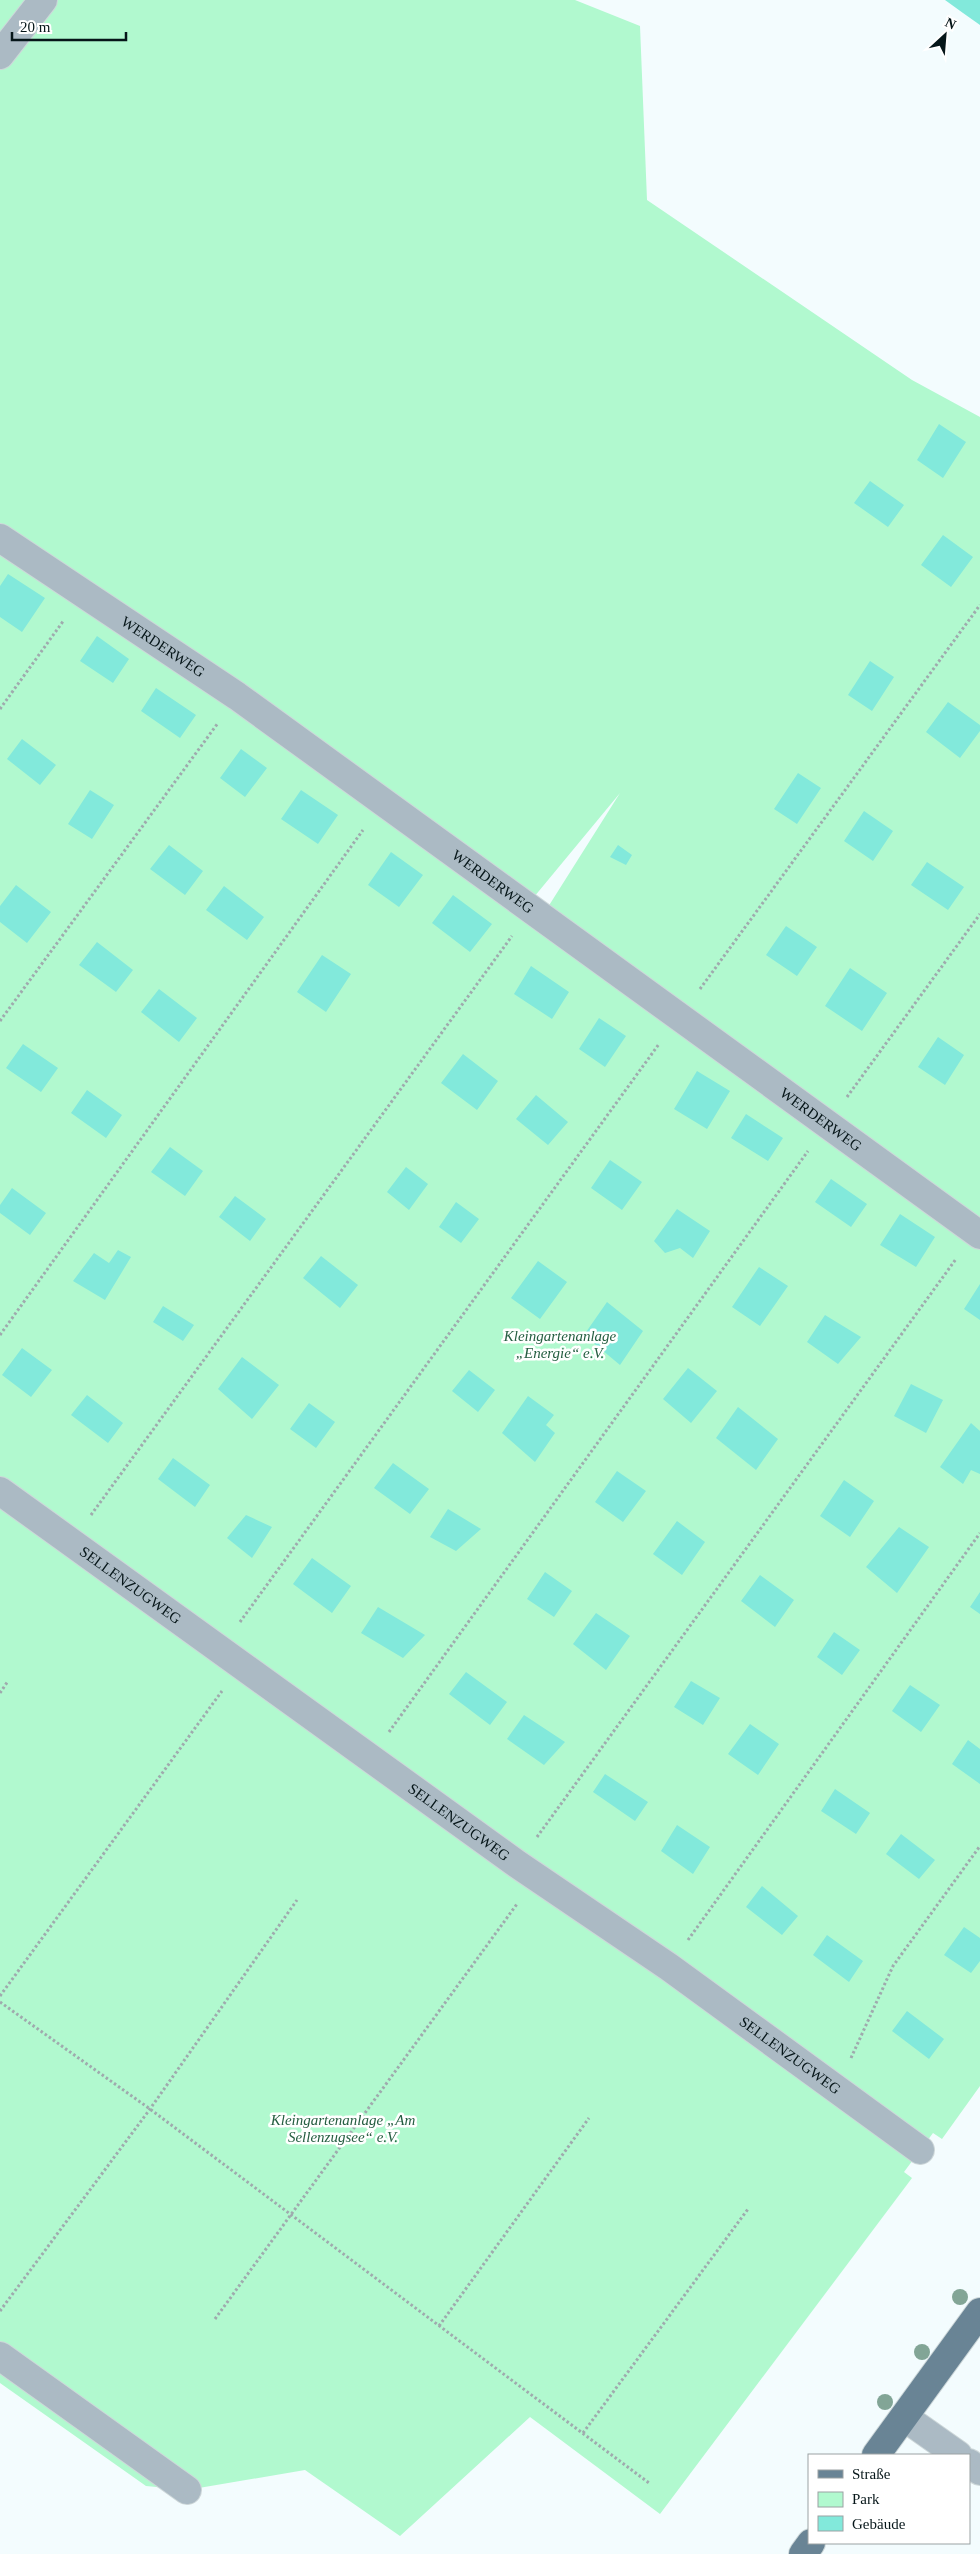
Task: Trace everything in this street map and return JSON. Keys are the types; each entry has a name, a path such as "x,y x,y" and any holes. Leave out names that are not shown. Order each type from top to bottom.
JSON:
{"main road":[{"path":"877,2454 980,2312"}],"lane":[{"path":"0,55 44,0"},
{"name":"WERDERWEG","path":"0,538 84,592 237,696 978,1233"},
{"name":"SELLENZUGWEG","path":"0,1491 527,1870 669,1967 920,2150"},
{"path":"0,2356 187,2490"},
{"path":"904,2417 957,2454"}],"path":[{"path":"0,709 84,592"},
{"path":"0,1996 231,1657 680,1016 980,605"},
{"path":"0,1022 237,696"},
{"path":"0,1335 384,801"},
{"path":"72,1542 532,909"},
{"path":"370,1757 980,914"},
{"path":"215,2319 290,2215 527,1870 978,1233"},
{"path":"669,1967 980,1534"},
{"path":"0,1692 8,1681"},
{"path":"836,2088 894,1966 980,1846"},
{"path":"0,2311 150,2109 297,1900"},
{"path":"0,2002 150,2109 649,2483"},
{"path":"439,2326 589,2118"},
{"path":"583,2433 748,2209"}],"green space":[{"path":"0,0 30,0 0,40"},
{"path":"54,0 575,0 640,26 647,200 912,380 980,417 980,2086 942,2139 933,2133 904,2172 912,2178 660,2514 530,2417 400,2536 305,2470 187,2490 146,2486 0,2383 0,545 232,706 536,926 620,793 534,897 203,659 0,523 0,66"}],"building":[{"path":"945,0 980,0 980,25 963,13"},
{"path":"939,424 966,442 943,478 917,460"},
{"path":"870,481 904,505 888,527 854,503"},
{"path":"943,535 973,557 951,587 921,565"},
{"path":"8,574 45,598 22,632 0,617 0,586"},
{"path":"97,636 129,659 113,683 80,661"},
{"path":"870,661 894,677 872,711 848,695"},
{"path":"156,688 196,715 180,738 141,711"},
{"path":"948,702 980,725 980,731 960,758 926,732"},
{"path":"22,739 56,765 40,785 7,759"},
{"path":"241,749 267,768 245,797 220,778"},
{"path":"798,773 821,788 797,824 774,809"},
{"path":"90,790 114,805 92,839 68,824"},
{"path":"301,790 338,815 318,844 281,819"},
{"path":"864,811 893,831 873,861 844,841"},
{"path":"169,845 203,871 185,895 150,869"},
{"path":"618,845 632,855 626,865 610,857"},
{"path":"391,852 423,875 399,907 368,885"},
{"path":"927,862 964,887 948,910 911,885"},
{"path":"16,885 51,912 27,943 0,922 0,906"},
{"path":"224,886 264,917 247,940 206,910"},
{"path":"453,895 492,924 470,952 432,923"},
{"path":"786,926 817,947 797,976 766,955"},
{"path":"97,942 133,970 116,992 79,965"},
{"path":"322,955 351,974 326,1012 297,992"},
{"path":"531,966 569,992 552,1019 514,994"},
{"path":"850,968 887,993 862,1031 825,1006"},
{"path":"159,989 197,1018 179,1042 141,1012"},
{"path":"599,1018 626,1036 605,1067 579,1049"},
{"path":"938,1037 964,1055 945,1085 918,1067"},
{"path":"23,1044 58,1068 41,1092 6,1068"},
{"path":"463,1054 498,1081 477,1110 441,1083"},
{"path":"697,1071 730,1091 707,1129 674,1109"},
{"path":"87,1090 122,1115 106,1138 71,1113"},
{"path":"536,1095 568,1122 548,1145 516,1119"},
{"path":"746,1114 783,1138 768,1161 731,1138"},
{"path":"170,1147 203,1171 185,1196 151,1172"},
{"path":"610,1160 642,1182 622,1210 591,1188"},
{"path":"406,1167 428,1184 409,1210 387,1192"},
{"path":"831,1179 867,1204 851,1227 815,1202"},
{"path":"12,1188 46,1213 30,1235 0,1213 0,1205"},
{"path":"235,1196 266,1219 250,1241 219,1217"},
{"path":"456,1202 479,1219 461,1243 439,1227"},
{"path":"677,1209 710,1231 693,1258 680,1248 665,1253 654,1241"},
{"path":"900,1214 935,1237 916,1267 880,1245"},
{"path":"118,1250 131,1257 105,1300 73,1281 94,1253 109,1263"},
{"path":"321,1256 358,1285 340,1308 303,1278"},
{"path":"538,1261 567,1282 540,1319 511,1298"},
{"path":"759,1267 788,1286 760,1326 732,1307"},
{"path":"980,1284 980,1320 964,1309"},
{"path":"607,1302 643,1331 620,1365 584,1335"},
{"path":"163,1306 194,1325 183,1341 153,1322"},
{"path":"825,1315 861,1337 838,1364 807,1342"},
{"path":"22,1348 52,1370 31,1397 2,1375"},
{"path":"242,1357 279,1385 252,1419 218,1389"},
{"path":"688,1368 717,1391 691,1423 663,1399"},
{"path":"469,1370 495,1390 478,1412 452,1391"},
{"path":"911,1384 943,1400 926,1433 894,1416"},
{"path":"87,1395 123,1423 108,1443 71,1415"},
{"path":"528,1396 554,1415 546,1425 555,1433 535,1462 502,1433"},
{"path":"309,1403 335,1422 316,1448 290,1429"},
{"path":"738,1407 778,1439 756,1470 716,1438"},
{"path":"971,1423 980,1431 980,1474 971,1470 963,1484 940,1467"},
{"path":"173,1458 210,1485 195,1507 158,1479"},
{"path":"393,1463 429,1489 410,1514 374,1488"},
{"path":"617,1471 646,1491 623,1522 595,1502"},
{"path":"844,1480 874,1501 850,1537 820,1516"},
{"path":"448,1509 481,1529 456,1551 430,1537"},
{"path":"246,1515 272,1527 252,1558 227,1538"},
{"path":"677,1521 705,1542 682,1575 653,1554"},
{"path":"899,1527 929,1547 897,1593 866,1567"},
{"path":"312,1558 351,1586 332,1613 293,1584"},
{"path":"545,1572 572,1591 554,1617 527,1599"},
{"path":"760,1575 794,1600 775,1627 741,1601"},
{"path":"980,1592 980,1614 970,1607"},
{"path":"378,1607 425,1635 403,1658 361,1633"},
{"path":"596,1613 630,1636 606,1670 573,1644"},
{"path":"834,1632 860,1650 842,1675 817,1657"},
{"path":"466,1672 507,1702 490,1725 449,1694"},
{"path":"691,1681 720,1698 703,1725 674,1707"},
{"path":"910,1685 940,1705 921,1732 892,1711"},
{"path":"524,1715 565,1742 544,1765 507,1739"},
{"path":"750,1724 779,1744 758,1775 728,1754"},
{"path":"968,1740 980,1749 980,1784 952,1764"},
{"path":"605,1774 648,1802 635,1821 593,1792"},
{"path":"835,1789 870,1813 856,1834 821,1811"},
{"path":"677,1825 710,1847 693,1874 661,1851"},
{"path":"901,1834 935,1860 919,1879 886,1854"},
{"path":"762,1886 798,1916 782,1935 746,1907"},
{"path":"964,1927 980,1938 980,1961 971,1973 944,1955"},
{"path":"827,1935 863,1961 849,1982 813,1955"},
{"path":"907,2011 944,2039 929,2059 892,2031"}],"park label":[{"name":"Kleingartenanlage „Energie“ e.V.","path":"560,1344"},
{"name":"Kleingartenanlage „Am Sellenzugsee“ e.V.","path":"343,2128"}]}
